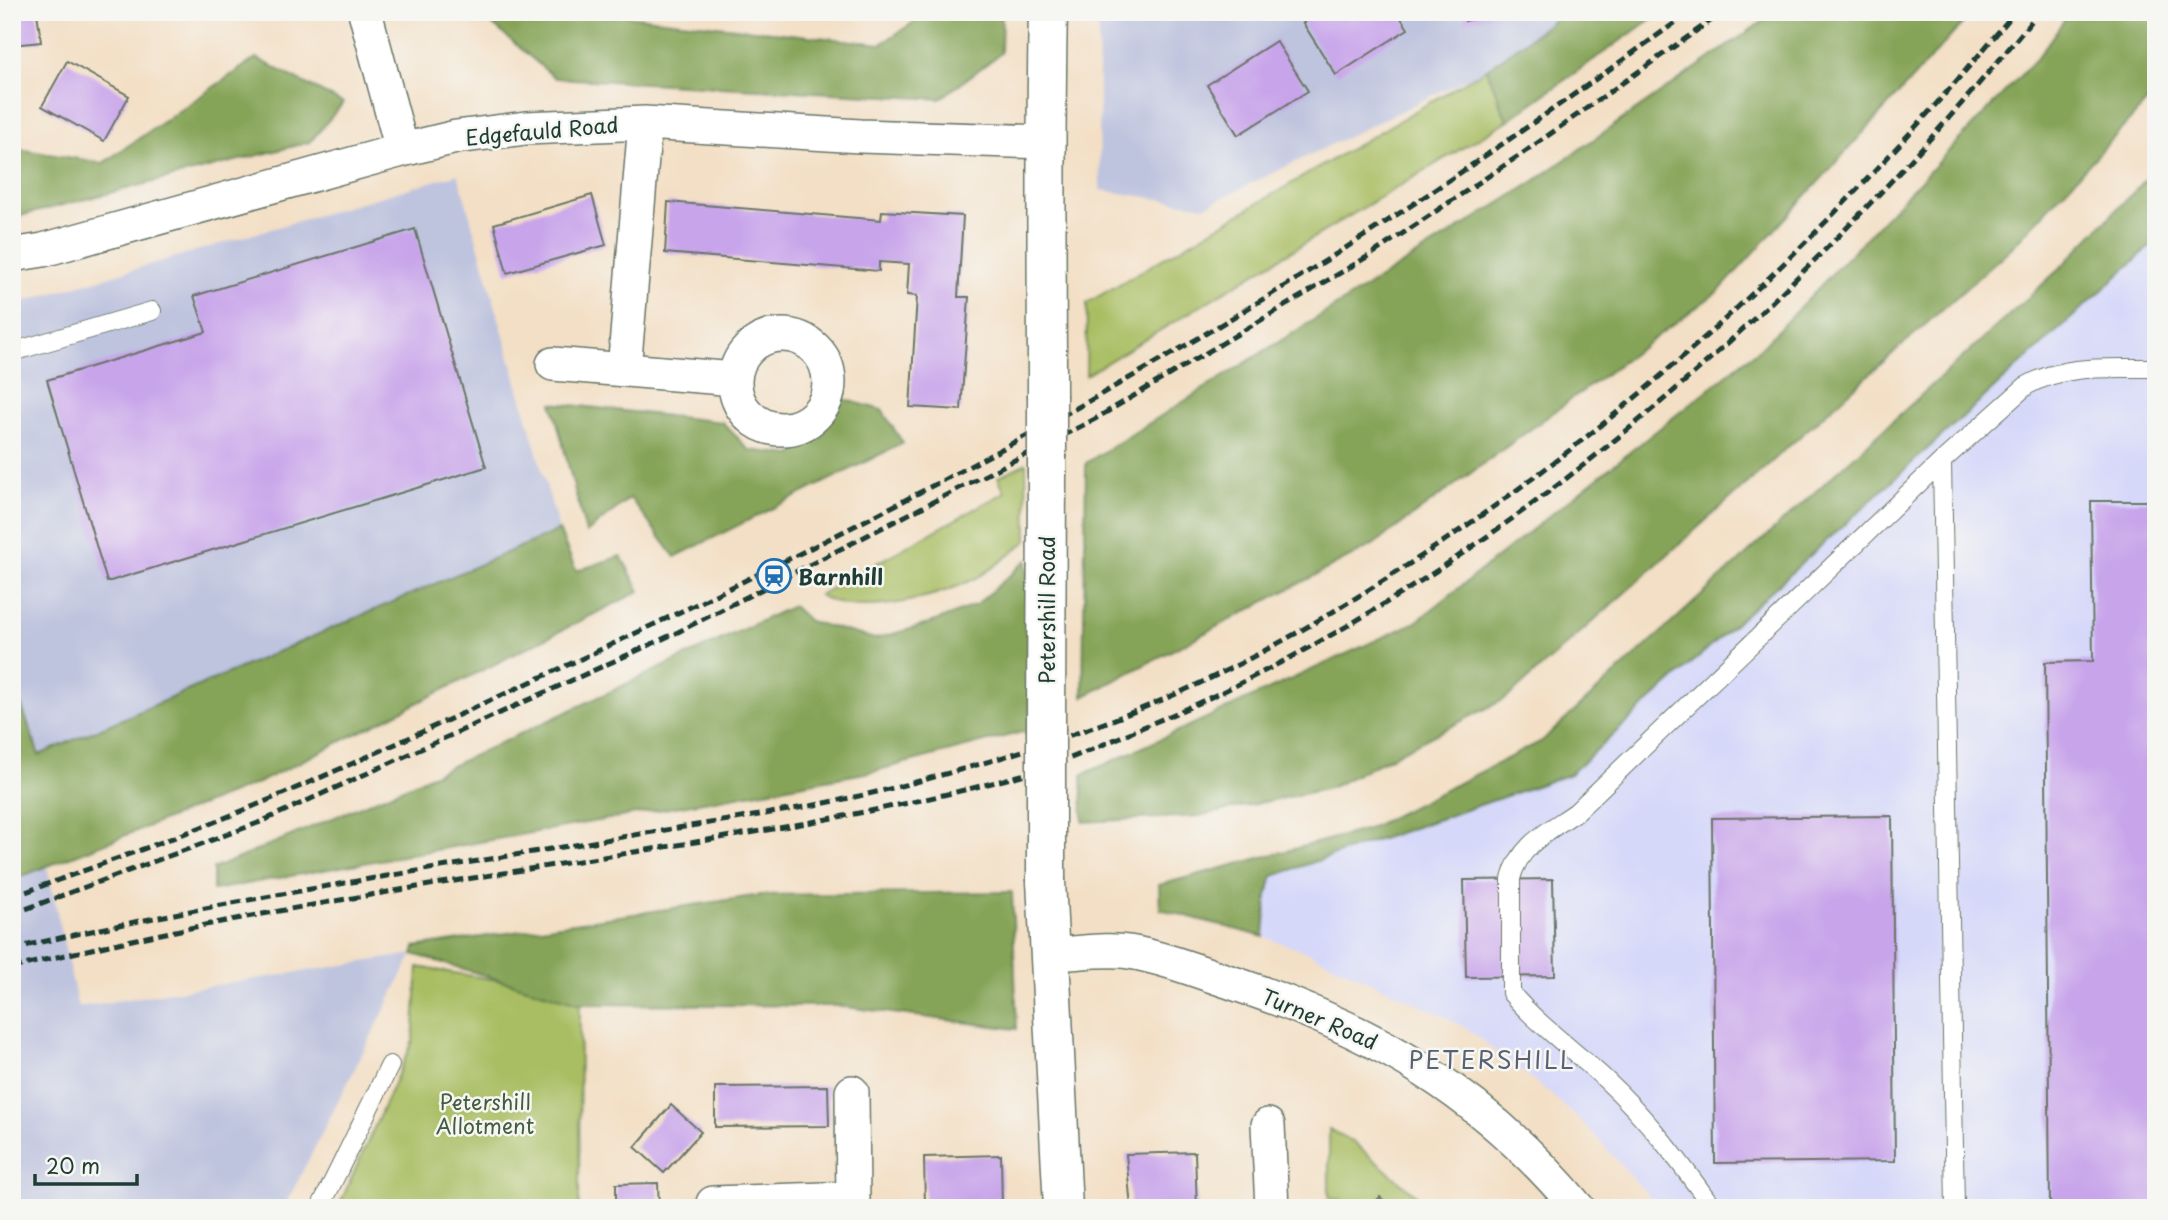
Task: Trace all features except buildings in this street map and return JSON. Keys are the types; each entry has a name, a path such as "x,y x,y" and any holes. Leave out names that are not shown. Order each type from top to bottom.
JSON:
{"street":[{"path":"365,12 402,150"},
{"name":"Petershill Road","path":"1048,12 1045,142 1049,267 1046,881 1063,1208"},
{"path":"624,370 645,123"},
{"name":"Edgefauld Road","path":"12,255 43,250 402,150 456,137 526,128 645,123 860,136 1045,142"},
{"path":"553,364 735,379"},
{"name":"Turner Road","path":"1049,954 1128,952 1303,1006 1349,1027 1400,1053 1451,1088 1551,1175 1578,1208"},
{"path":"713,1203 853,1203 852,1092"},
{"path":"1268,1125 1272,1208"}],"lane":[{"path":"12,352 152,311"},
{"path":"1713,1208 1641,1116 1511,993 1511,893 1514,863 1525,847 1576,812 1941,461 2026,386 2041,377 2077,369 2156,368"},
{"path":"1941,461 1955,1208"},
{"path":"320,1208 390,1065"}],"shaded area":[{"path":"1098,12 1565,12 1487,69 1205,206 1100,190"},
{"path":"458,174 559,530 38,756 12,679 12,305"},
{"path":"2156,228 2156,1208 1659,1208 1589,1129 1553,1096 1470,1031 1448,1018 1307,952 1264,937 1267,896 1273,876 1570,774"},
{"path":"47,867 78,1007 413,954 284,1208 12,1208 12,879"}],"green space":[{"path":"478,12 622,12 627,16 881,44 929,12 1002,12 1001,53 940,99 555,78"},
{"path":"1565,12 1661,12 1507,121 1487,69"},
{"path":"1776,12 1973,12 1720,290 1373,545 1083,697 1086,463 1530,184"},
{"path":"2070,12 2156,12 2156,92 2011,248 1507,698 1330,788 1199,816 1083,822 1082,775 1416,622 1763,346 2037,58"},
{"path":"256,58 343,103 310,142 12,218 12,148 103,163"},
{"path":"1487,69 1507,121 1086,375 1087,303"},
{"path":"2156,169 2156,241 1570,774 1273,876 1267,896 1264,937 1160,909 1159,885 1368,829 1542,741 2056,272"},
{"path":"843,399 882,410 903,443 675,557 630,498 586,533 552,403 722,422 749,450 792,455 822,429"},
{"path":"1026,463 1027,541 997,565 962,585 899,603 855,606 819,595 1005,492 998,477"},
{"path":"559,530 576,571 621,556 640,591 258,783 12,880 12,679 39,755"},
{"path":"1027,560 1030,730 871,772 213,890 213,869 415,783 793,606 809,621 875,639 928,624 976,605"},
{"path":"1012,892 1017,1029 838,1006 581,1004 413,954 415,947 760,895"},
{"name":"Petershill Allotment","path":"418,967 580,994 579,1208 338,1208 413,1041"},
{"path":"1329,1129 1353,1142 1431,1208 1391,1208 1380,1197 1370,1208 1341,1208 1341,1199 1329,1199"}],"railway":[{"path":"12,897 194,830 331,773 647,628 821,543 993,454 1162,359 1359,239 1471,166 1690,12"},
{"path":"12,914 258,823 678,632 1095,419 1372,254 1526,151 1723,12"},
{"path":"12,949 240,902 860,796 1036,747 1176,694 1243,662 1341,607 1435,547 1595,430 1671,367 1815,232 1951,88 2015,12"},
{"path":"12,968 251,916 791,826 882,808 1034,771 1148,725 1277,664 1402,593 1521,512 1636,423 1745,327 1849,226 1947,120 2039,12"}],"place":[{"name":"Barnhill","path":"774,576"}],"district":[{"name":"PETERSHILL","path":"1492,1059"}]}
